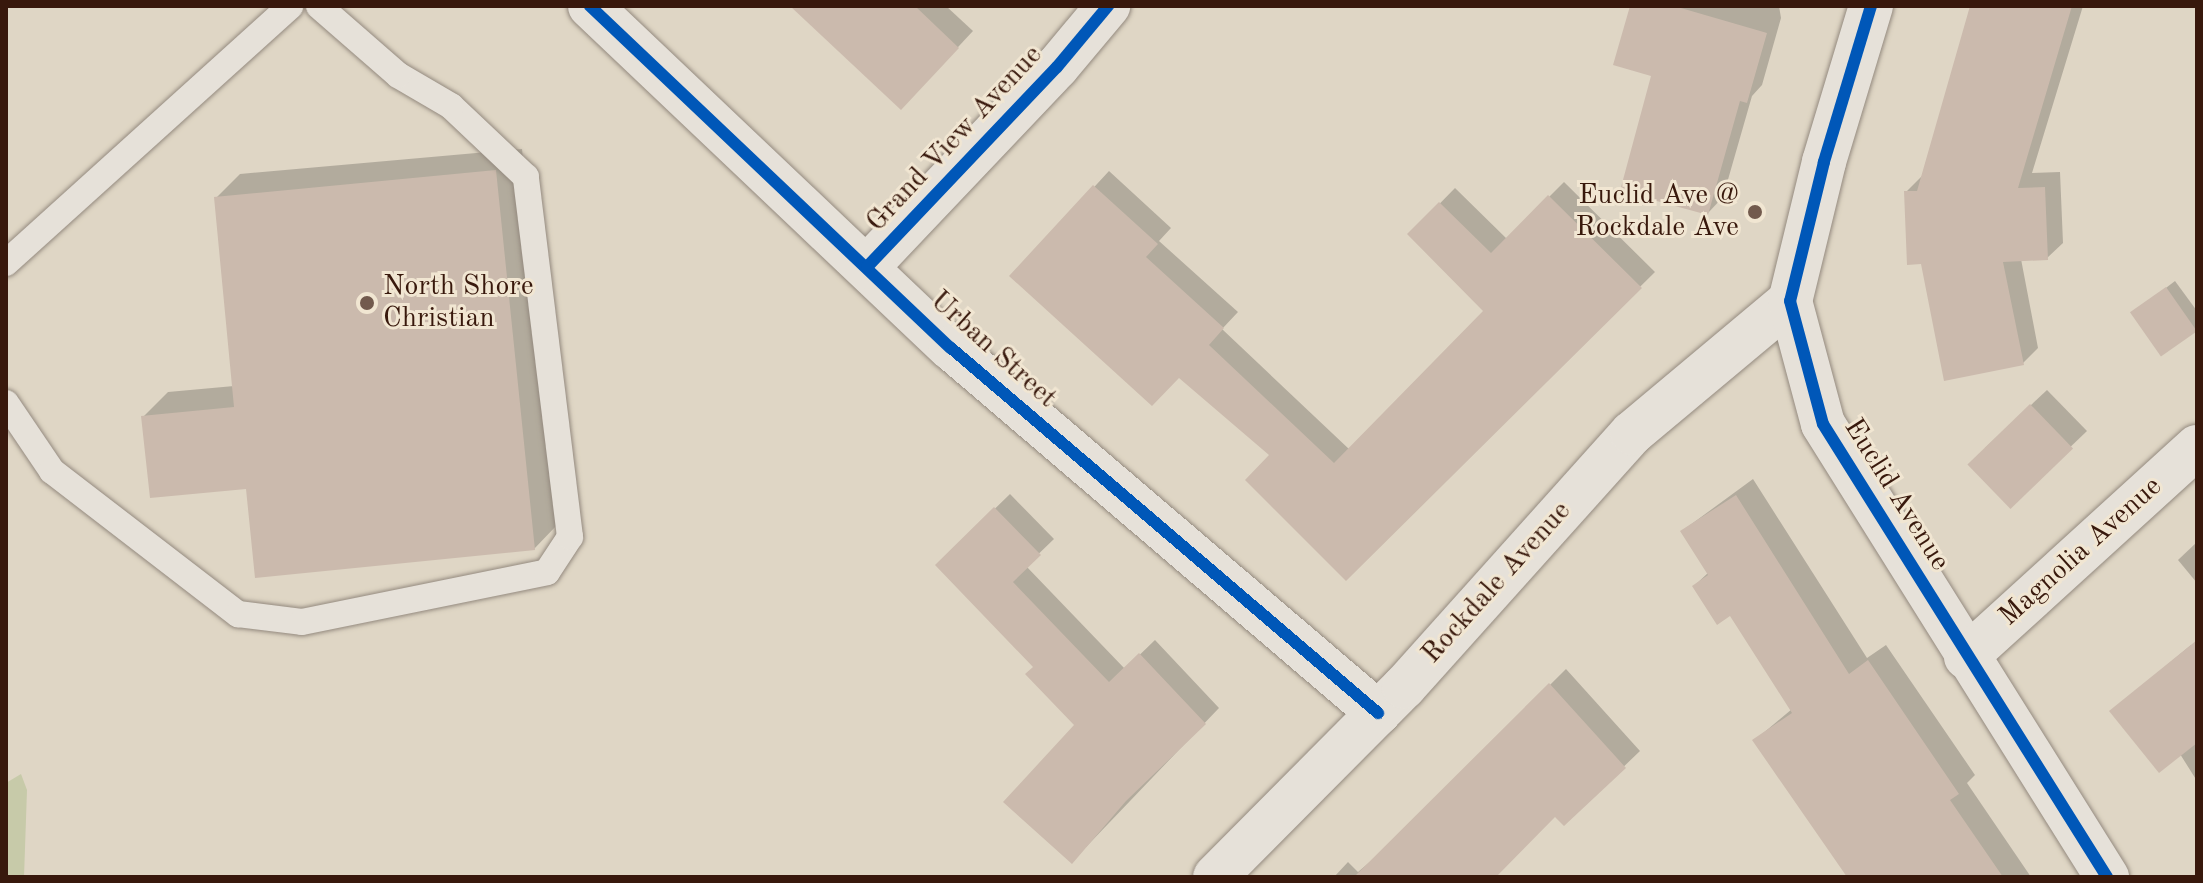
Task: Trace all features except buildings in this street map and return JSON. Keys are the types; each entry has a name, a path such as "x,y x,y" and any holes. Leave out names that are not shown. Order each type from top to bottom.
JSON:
{"street":[{"name":"Urban Street","path":"590,6 951,348 1378,713"},
{"name":"Grand View Avenue","path":"867,267 1108,6"},
{"name":"Euclid Avenue","path":"1871,6 1824,162 1790,301 1823,424 1966,657 2107,877"},
{"name":"Rockdale Avenue","path":"1215,877 1378,713 1632,433 1790,301"},
{"name":"Magnolia Avenue","path":"1966,657 2197,447"}],"lane":[{"path":"6,263 290,6"},
{"path":"6,403 52,471 238,614 302,622 547,572 570,537 526,177 451,106 398,75 319,6"}],"green space":[{"path":"21,774 27,790 24,877 6,877 6,783"}],"cycle path":[{"path":"590,6 951,348 1378,713"},
{"path":"867,267 1057,67 1108,6"},
{"path":"1871,6 1824,162 1790,301 1823,424 2107,877"}],"place":[{"name":"Euclid Ave @ Rockdale Ave","path":"1755,212"},
{"name":"North Shore Christian","path":"367,303"}]}
